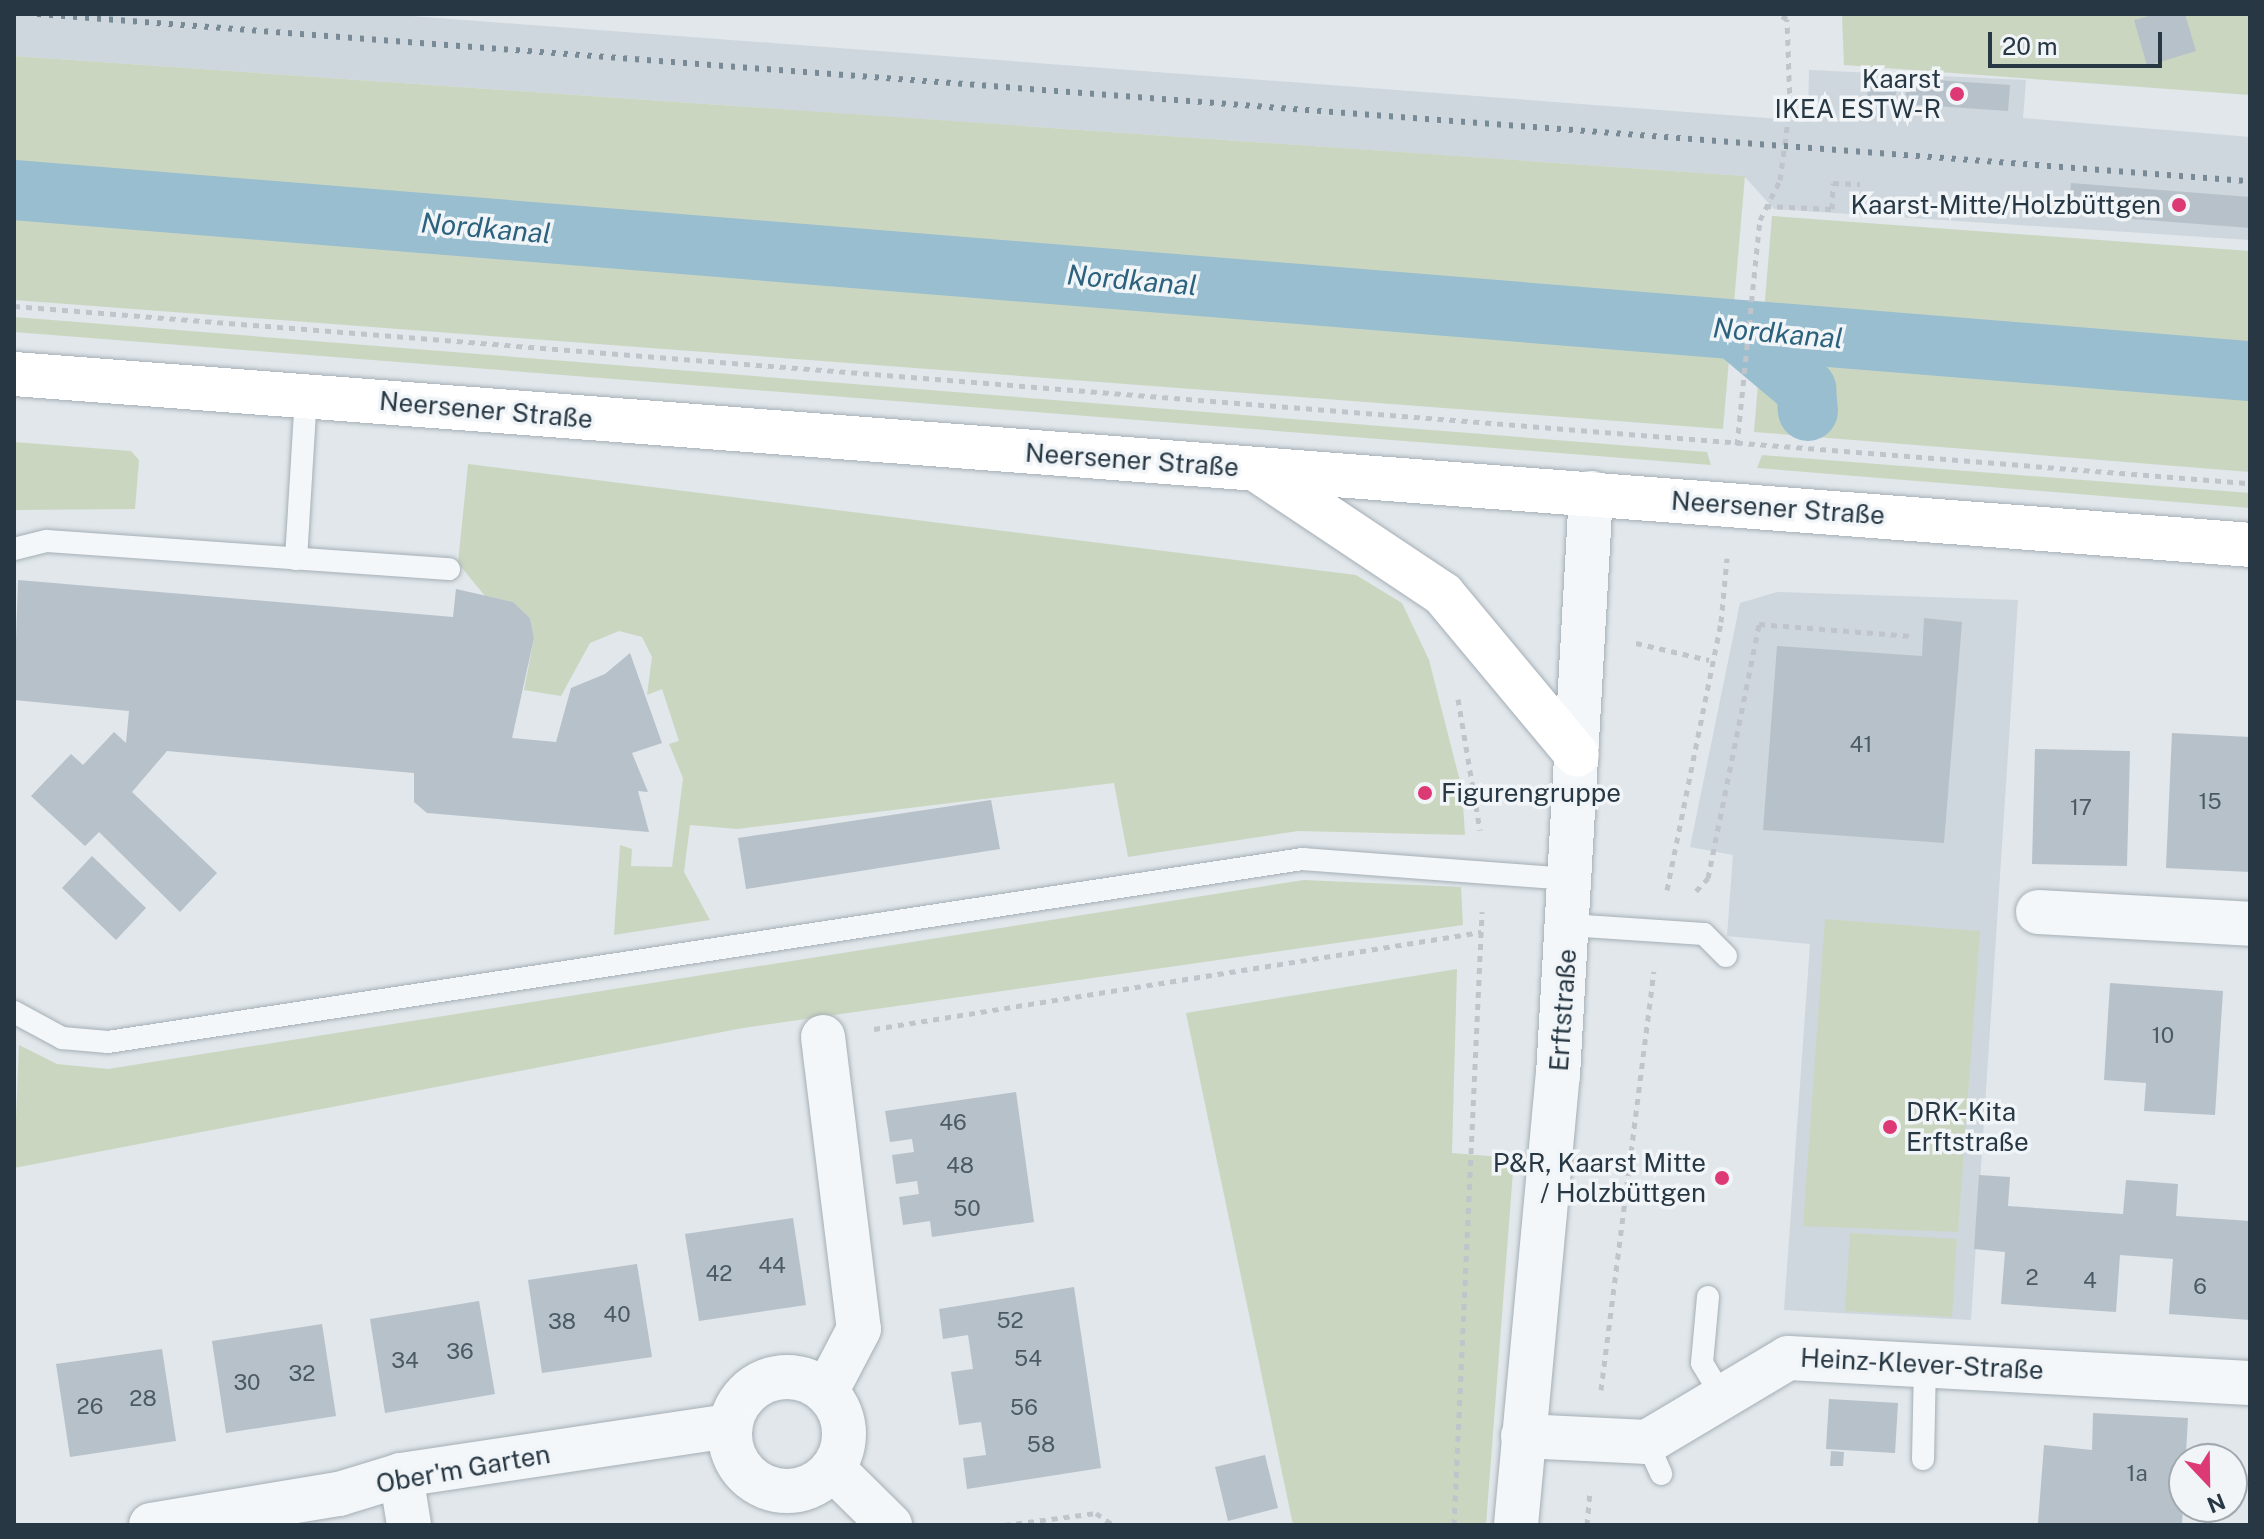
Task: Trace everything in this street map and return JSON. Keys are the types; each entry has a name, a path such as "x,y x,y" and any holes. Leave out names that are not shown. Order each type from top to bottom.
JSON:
{"main road":[{"name":"Neersener Straße","path":"14,374 2250,545"},
{"path":"1255,469 1374,543 1443,594 1577,755"}],"street":[{"name":"Erftstraße","path":"1516,1525 1569,925 1591,493"},
{"path":"2038,912 2250,924"},
{"path":"823,1037 859,1329 826,1392"},
{"name":"Heinz-Klever-Straße","path":"1523,1436 1594,1441 1654,1458 1722,1396 1788,1358 1925,1362 2250,1383"},
{"path":"793,1377 826,1392 845,1437 833,1469 802,1490 765,1488 737,1463 730,1426 745,1394 776,1378 793,1377"},
{"name":"Ober'm Garten","path":"151,1525 339,1494 401,1475 730,1426"},
{"path":"833,1469 890,1525"},
{"path":"401,1475 409,1525"}],"lane":[{"path":"296,559 306,395"},
{"path":"14,549 47,541 449,569"},
{"path":"14,1012 62,1038 108,1042 1254,864 1315,859 1482,868 1571,879"},
{"path":"1569,925 1704,934 1726,956"},
{"path":"1708,1297 1702,1363 1722,1396"},
{"path":"1923,1459 1925,1362"}],"path":[{"path":"1738,443 1743,423 1760,220 1780,180 1790,105 1786,16 1778,14"},
{"path":"1765,206 1832,209 1833,183 1860,184"},
{"path":"14,306 2250,483"},
{"path":"1587,1525 1594,1441 1659,930 1709,660 1721,622 1731,504"},
{"path":"1659,930 1708,878 1759,624 1912,636"},
{"path":"1584,631 1709,660"},
{"path":"1454,1525 1482,868 1474,769 1444,664 1478,633"},
{"path":"823,1037 1481,932"},
{"path":"1004,1525 1096,1513 1113,1525"}],"shaded area":[{"path":"14,14 385,14 1808,121 1809,70 2026,80 2023,118 2250,137 2250,240 1774,209 1744,176 14,56"},
{"name":"DRK-Kita Erftstraße","path":"1777,592 2018,600 1971,1320 1784,1310 1810,944 1727,936 1733,855 1690,847 1740,603"}],"green space":[{"path":"1842,14 2250,14 2250,95 1844,65"},
{"path":"14,56 1745,176 1723,429 14,300"},
{"path":"1772,216 2250,251 2250,472 1754,432"},
{"path":"14,317 1707,452 1711,465 14,332"},
{"path":"14,442 131,451 139,460 135,509 14,510"},
{"path":"1762,455 2250,493 2250,508 1757,468"},
{"path":"468,464 1356,575 1402,603 1429,660 1462,789 1465,835 1298,831 1128,857 1114,783 737,829 690,825 684,872 710,920 614,935 620,845 632,849 631,866 672,867 683,778 669,744 679,741 662,689 647,695 652,657 642,637 619,631 590,643 561,696 524,690 534,638 530,618 513,602 485,596 458,563"},
{"path":"1304,880 1461,887 1463,925 743,1028 14,1168 19,1045 57,1064 108,1069"},
{"path":"1825,919 1980,931 1958,1232 1803,1226"},
{"path":"1457,969 1452,1153 1514,1158 1486,1525 1293,1525 1186,1013"},
{"path":"1850,1233 1957,1239 1952,1317 1845,1311"}],"building":[{"path":"2156,14 2185,14 2196,51 2147,66 2134,20"},
{"name":"Kaarst IKEA ESTW-R","path":"1907,78 2010,85 2008,111 1905,104"},
{"path":"1868,79 1897,81 1895,102 1867,100"},
{"path":"2071,183 2250,197 2250,228 2068,214"},
{"path":"18,580 453,617 456,589 513,602 530,618 534,638 512,738 556,742 571,688 605,674 630,653 662,743 632,753 648,792 638,791 649,832 427,813 414,802 414,773 167,751 132,792 217,873 180,912 99,832 85,846 31,796 71,754 83,765 114,732 126,743 129,711 14,700"},
{"path":"1924,618 1962,622 1944,843 1763,830 1777,646 1922,656"},
{"path":"2172,733 2250,737 2250,872 2166,868"},
{"path":"2035,749 2130,751 2127,866 2032,864"},
{"path":"991,800 1000,849 746,889 738,838"},
{"path":"92,856 146,908 116,940 62,888"},
{"path":"2110,983 2223,991 2215,1115 2144,1111 2146,1083 2104,1080"},
{"path":"1016,1092 1034,1222 932,1237 930,1221 903,1225 899,1197 919,1194 917,1181 896,1184 892,1155 914,1152 912,1139 890,1142 885,1111"},
{"path":"1979,1175 2010,1177 2008,1206 2123,1214 2126,1180 2178,1184 2176,1216 2250,1221 2250,1320 2169,1314 2173,1259 2120,1255 2116,1312 2001,1304 2005,1252 1974,1249"},
{"path":"793,1218 806,1305 699,1321 685,1234"},
{"path":"637,1264 652,1357 542,1373 528,1280"},
{"path":"1074,1287 1101,1468 967,1489 963,1458 986,1455 981,1422 959,1425 951,1372 973,1369 968,1335 943,1339 939,1309"},
{"path":"479,1301 495,1394 385,1413 370,1319"},
{"path":"322,1324 336,1416 226,1433 212,1341"},
{"path":"162,1349 176,1441 70,1457 56,1364"},
{"path":"1829,1399 1898,1403 1895,1453 1826,1449"},
{"path":"2093,1413 2188,1418 2187,1443 2168,1443 2168,1523 2182,1525 2038,1523 2044,1445 2092,1450"},
{"path":"1831,1451 1844,1452 1843,1466 1830,1466"},
{"path":"1265,1455 1278,1508 1228,1521 1215,1467"}],"waterway":[{"name":"Nordkanal","path":"14,190 2250,371"},
{"path":"1736,330 1806,389 1808,411"}],"railway":[{"path":"37,14 2250,181"}],"place":[{"name":"Kaarst IKEA ESTW-R","path":"1957,94"},
{"name":"Kaarst-Mitte/Holzbüttgen","path":"2179,205"},
{"name":"Figurengruppe","path":"1425,793"},
{"name":"DRK-Kita Erftstraße","path":"1890,1127"},
{"name":"P&R, Kaarst Mitte / Holzbüttgen","path":"1722,1178"}]}
